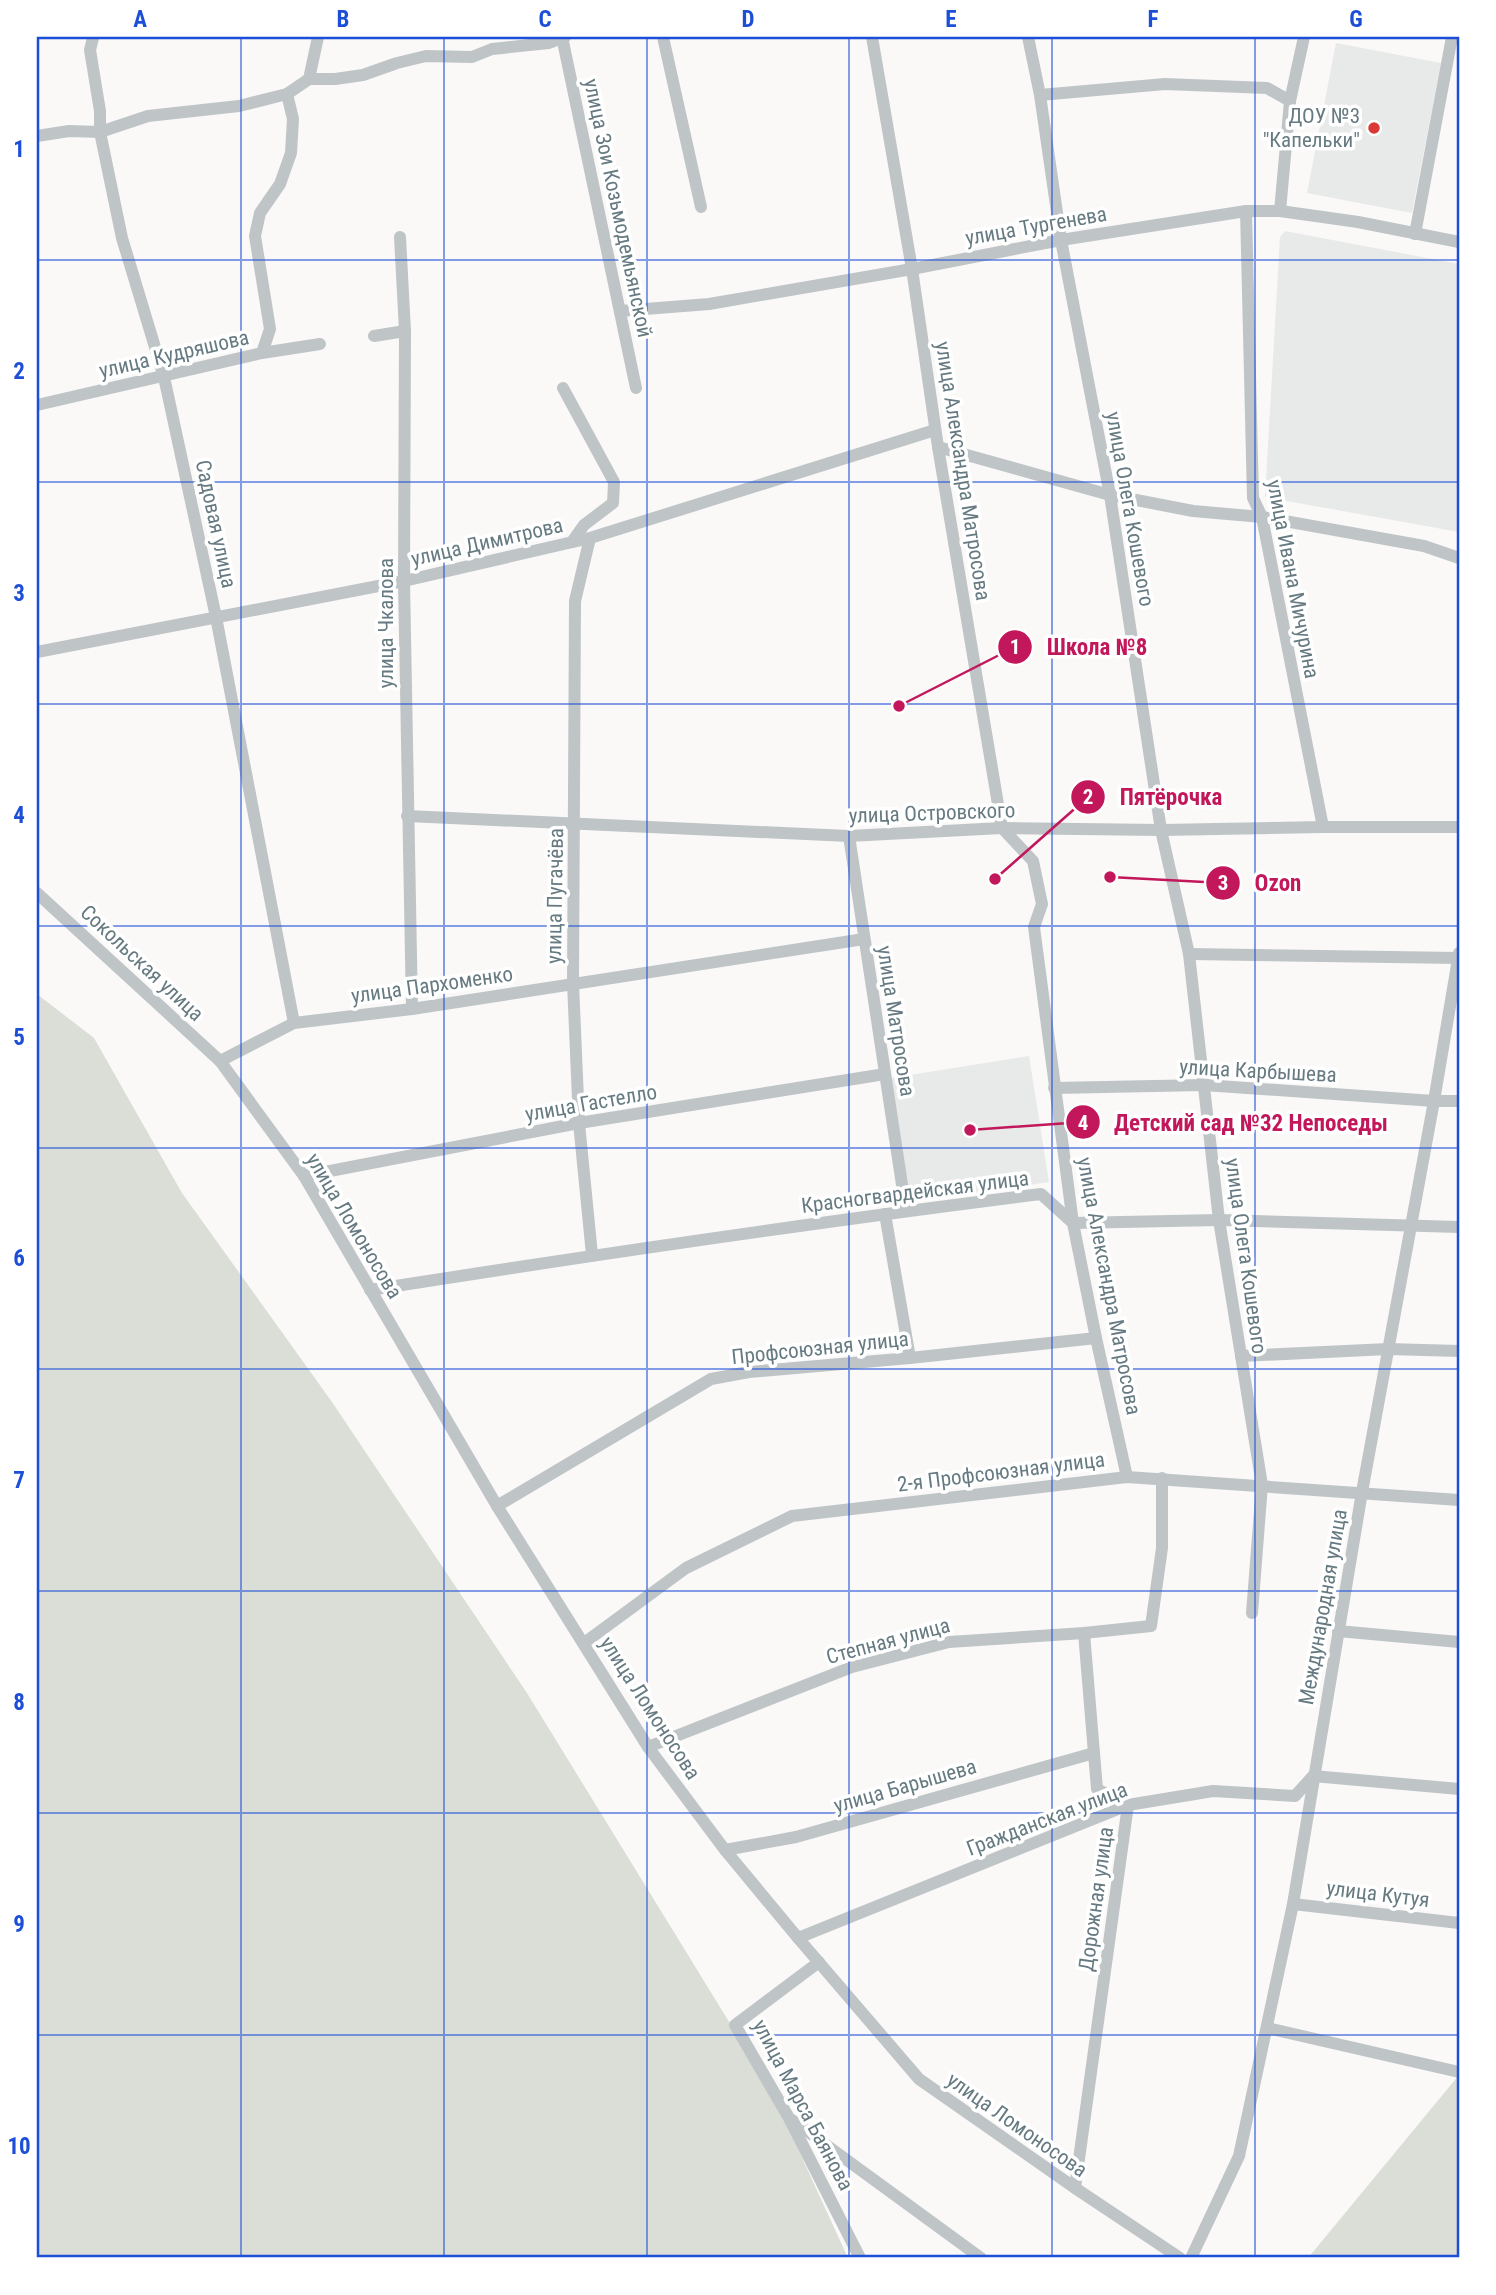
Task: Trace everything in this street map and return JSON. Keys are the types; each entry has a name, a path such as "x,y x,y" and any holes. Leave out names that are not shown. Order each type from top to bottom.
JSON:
{"street":[{"name":"Садовая улица","path":"94,37 90,50 100,111 100,132 122,238 164,377 216,617 294,1023"},
{"path":"309,79 318,37"},
{"path":"37,136 69,131 100,132 149,116 239,106 287,94 309,79 363,75 426,56 472,57 491,43 549,43 563,37"},
{"name":"улица Зои Козьмодемьянской","path":"563,37 636,388"},
{"path":"663,37 701,207"},
{"name":"улица Александра Матросова","path":"872,37 1002,828 1033,861 1042,904 1034,927 1073,1223 1127,1477"},
{"name":"улица Олега Кошевого","path":"1028,37 1040,95 1061,240 1110,495 1161,830 1189,954 1219,1220 1262,1485 1252,1613"},
{"path":"1280,211 1290,102 1304,37"},
{"path":"1415,234 1452,37"},
{"path":"1040,95 1165,84 1267,88 1290,102"},
{"path":"262,353 270,329 255,236 260,213 280,184 291,153 293,119 287,94"},
{"name":"улица Тургенева","path":"620,311 709,304 1061,240 1246,211 1280,211 1358,222 1459,242"},
{"name":"улица Ивана Мичурина","path":"1246,211 1253,498 1262,517 1323,827"},
{"name":"улица Чкалова","path":"400,237 405,331 404,581 412,1009"},
{"path":"374,336 405,331"},
{"name":"улица Кудряшова","path":"37,405 262,353 320,344"},
{"path":"563,388 614,482 613,503 584,525 572,542"},
{"name":"улица Димитрова","path":"37,652 404,581 590,538 935,430"},
{"path":"938,447 1110,495 1193,511 1262,517 1424,546 1459,558"},
{"name":"улица Пугачёва","path":"590,538 575,601 573,983 579,1123 592,1255"},
{"name":"улица Островского","path":"407,816 849,836 1002,828 1161,830 1459,827"},
{"name":"улица Матросова","path":"849,836 906,1211"},
{"name":"Сокольская улица","path":"37,893 220,1061"},
{"name":"улица Пархоменко","path":"220,1061 294,1023 412,1009 864,939"},
{"path":"1189,954 1459,956"},
{"name":"Международная улица","path":"1191,2258 1239,2155 1293,1904 1362,1492 1459,956"},
{"name":"улица Ломоносова","path":"220,1061 304,1175 497,1506 648,1747 725,1850 919,2080 1180,2258"},
{"name":"улица Гастелло","path":"304,1175 579,1123 885,1074"},
{"name":"улица Карбышева","path":"1054,1088 1204,1085 1459,1101"},
{"name":"Красногвардейская улица","path":"370,1290 592,1255 1041,1194 1073,1223"},
{"path":"885,1214 910,1358"},
{"path":"1073,1223 1219,1220 1459,1227"},
{"name":"Профсоюзная улица","path":"497,1506 711,1379 749,1372 1096,1338"},
{"path":"1241,1356 1388,1349 1459,1351"},
{"name":"2-я Профсоюзная улица","path":"584,1643 686,1568 792,1516 1127,1477 1459,1500"},
{"name":"Степная улица","path":"648,1747 864,1664 949,1642 1151,1626 1162,1548 1161,1478"},
{"path":"1338,1631 1459,1642"},
{"name":"Дорожная улица","path":"1074,2188 1128,1805 1097,1789 1084,1633"},
{"name":"улица Барышева","path":"725,1850 796,1836 1094,1752"},
{"path":"1313,1776 1459,1790"},
{"name":"Гражданская улица","path":"798,1938 1128,1805 1213,1791 1295,1796 1313,1776"},
{"name":"улица Кутуя","path":"1293,1904 1459,1923"},
{"name":"улица Марса Баянова","path":"819,1962 735,2025 789,2118 860,2258"},
{"path":"1267,2028 1459,2072"},
{"path":"789,2118 981,2258"}],"shaded area":[{"name":"ДОУ №3 \"Капельки\"","path":"1336,43 1441,63 1412,213 1307,193"},
{"path":"1285,231 1459,264 1459,532 1265,497 1280,237"},
{"path":"37,994 94,1038 182,1193 332,1402 527,1693 771,2090 848,2258 37,2258"},
{"path":"1029,1056 1049,1182 910,1203 891,1078"},
{"path":"1459,2075 1459,2258 1308,2258"}],"place":[{"name":"ДОУ №3 \"Капельки\"","path":"1374,128"},
{"name":"Школа №8","path":"899,706"},
{"name":"Ozon","path":"1110,877"},
{"name":"Пятёрочка","path":"995,879"},
{"name":"Детский сад №32 Непоседы","path":"970,1130"}]}
